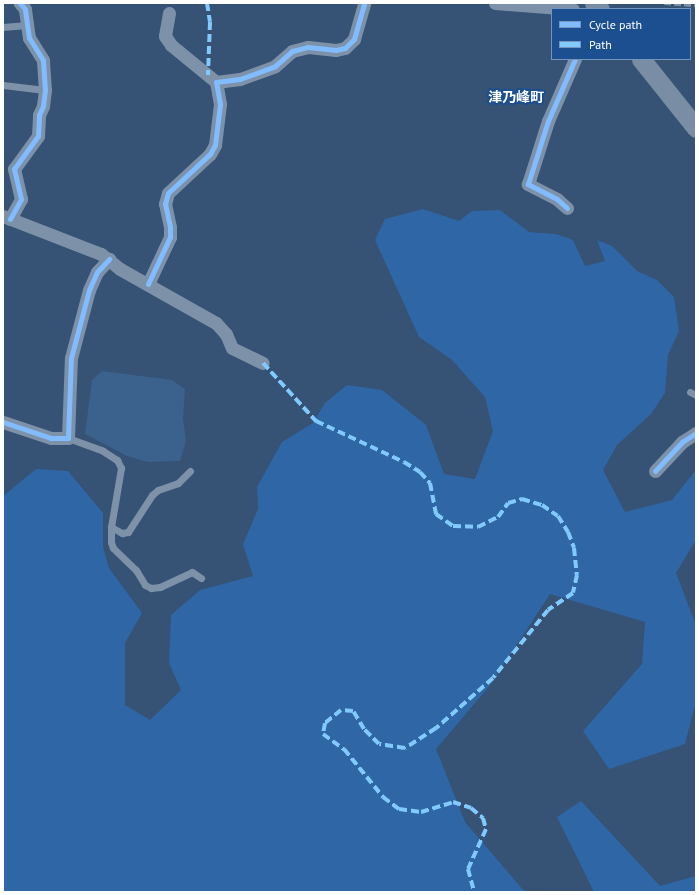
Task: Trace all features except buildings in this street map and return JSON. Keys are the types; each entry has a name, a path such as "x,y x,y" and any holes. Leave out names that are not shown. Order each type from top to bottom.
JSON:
{"main road":[{"path":"642,60 696,128"}],"street":[{"path":"20,3 24,9 33,47 43,60 45,90 43,106 39,115 38,136 14,169 21,199 6,217 108,259 216,323 226,334 232,348 263,362"},
{"path":"216,82 240,79 275,66 297,49 308,47 336,50 345,48 354,38 364,3"},
{"path":"495,3 560,8"},
{"path":"148,284 170,237 170,227 165,204 168,193 210,154 215,145 220,104 216,82 171,45 165,36 169,13"},
{"path":"567,208 557,199 528,184 548,121 575,60"},
{"path":"3,422 51,438 68,438 73,350 89,290 97,272 108,259"},
{"path":"655,471 682,442 696,433"}],"lane":[{"path":"3,27 27,25"},
{"path":"3,84 45,90"},
{"path":"68,438 103,451 117,460 121,468 111,527 113,548 136,570 145,585 152,588 160,587 192,572 201,578"},
{"path":"111,527 122,533 128,532 134,527 152,495 158,490 178,483 190,471"}],"shaded area":[{"path":"423,209 459,221 472,211 500,210 529,232 556,234 573,240 585,266 605,261 597,240 612,246 637,271 657,280 674,297 679,331 668,355 665,393 651,414 617,445 603,470 625,512 672,500 696,470 696,540 676,573 696,625 696,702 685,744 609,769 583,731 642,664 645,622 550,594 491,684 436,749 465,822 525,892 3,892 3,496 36,469 68,471 103,513 103,547 109,568 142,613 125,643 125,705 150,720 181,690 169,663 171,615 200,590 253,576 243,544 258,509 257,487 282,442 313,423 325,403 347,385 382,390 426,425 444,474 475,479 493,431 485,397 452,360 419,337 375,240 385,219"},
{"path":"102,371 172,380 185,389 183,418 186,441 180,461 148,462 127,456 85,434 92,380"},
{"path":"581,801 660,886 696,876 696,892 594,892 557,817"}],"railway":[{"path":"664,3 696,5"}],"marked path":[{"path":"207,3 210,22 208,75"},
{"path":"263,363 316,421 404,462 420,472 430,483 436,514 453,526 478,527 498,517 508,503 522,499 542,505 558,516 568,532 574,548 577,575 573,593 548,610 493,678 436,728 405,748 379,744 364,729 353,711 341,710 325,723 323,734 344,749 383,797 399,809 421,812 453,802 471,808 483,818 486,829 468,869 474,892"}],"cycle path":[{"path":"10,219 21,199 14,169 38,136 39,115 43,106 45,90 43,60 29,38 25,9 20,3"},
{"path":"148,284 170,237 170,227 165,204 168,193 210,154 215,145 220,104 216,82 240,79 275,66 292,51 308,47 336,50 345,48 354,39 364,3"},
{"path":"567,208 557,199 528,184 548,121 575,60"},
{"path":"3,422 51,438 68,438 71,358 89,290 97,272 109,259"},
{"path":"655,471 682,442 696,433"}],"district":[{"name":"津乃峰町","path":"516,97"}]}
